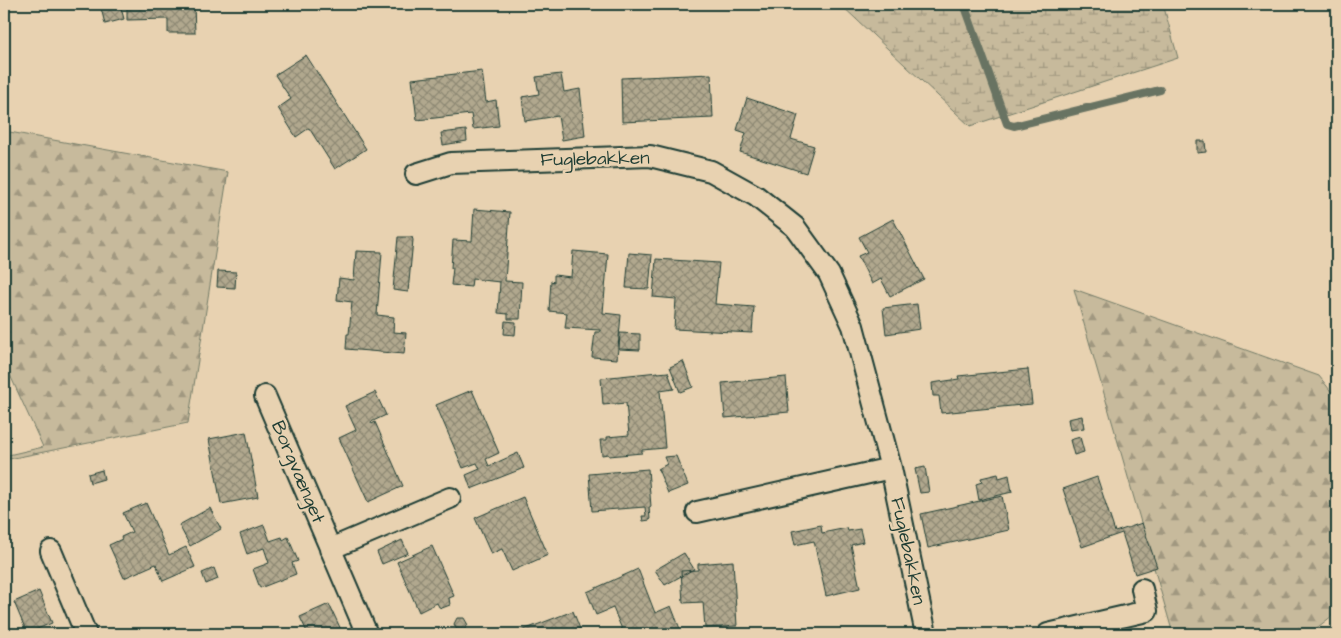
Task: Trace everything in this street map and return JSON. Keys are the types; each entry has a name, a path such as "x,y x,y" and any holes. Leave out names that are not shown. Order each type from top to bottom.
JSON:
{"street":[{"name":"Fuglebakken","path":"416,174 451,163 650,156 711,171 756,196 794,227 830,274 853,326 891,468 926,634"},
{"name":"Borgvænget","path":"265,396 367,634"},
{"path":"697,512 891,468"},
{"path":"330,549 450,498"},
{"path":"51,551 86,634"},
{"path":"1048,634 1147,611 1142,589"}],"green space":[{"path":"840,4 1163,4 1178,58 970,126"},
{"path":"4,131 228,172 188,423 4,460 4,456 43,447 4,362"},
{"path":"1074,289 1319,376 1337,399 1337,612 1309,634 1173,634"}],"building":[{"path":"100,4 120,4 124,19 105,24"},
{"path":"127,4 194,4 195,33 168,33 168,19 127,20"},
{"path":"306,55 366,149 335,169 309,128 296,137 278,108 291,99 275,75"},
{"path":"482,71 486,102 496,100 499,126 473,129 471,114 417,120 412,79"},
{"path":"561,74 564,92 580,89 585,136 562,140 558,116 525,121 522,97 539,94 536,77"},
{"path":"711,74 713,118 622,122 621,78"},
{"path":"747,98 798,115 791,139 814,146 806,173 740,152 746,133 737,130"},
{"path":"466,130 467,141 443,145 441,133"},
{"path":"1197,141 1205,141 1206,152 1197,153"},
{"path":"474,209 510,212 505,281 522,282 520,319 508,319 508,314 498,313 500,282 472,279 471,287 451,285 453,240 472,241"},
{"path":"893,219 924,279 890,296 881,279 872,284 858,256 867,252 859,237"},
{"path":"398,237 412,237 413,240 408,292 393,290"},
{"path":"356,251 382,252 377,315 394,317 393,332 406,333 404,354 346,349 352,302 337,300 339,278 354,280"},
{"path":"573,251 608,254 603,313 621,315 617,359 592,357 595,332 600,332 600,330 565,328 567,313 549,311 551,281 554,282 554,275 571,277"},
{"path":"629,253 652,255 649,289 626,288"},
{"path":"656,259 719,263 715,304 754,307 752,333 674,329 676,299 653,297"},
{"path":"218,271 236,272 235,288 217,287"},
{"path":"917,304 920,329 886,334 883,308"},
{"path":"505,321 516,322 515,335 504,334"},
{"path":"620,333 640,334 640,350 619,349"},
{"path":"683,361 693,387 680,392 670,367"},
{"path":"1028,369 1032,404 941,413 939,396 933,396 932,383 959,379 958,376"},
{"path":"668,372 674,389 660,391 665,448 642,450 642,453 602,455 600,440 607,440 607,437 629,435 626,403 603,405 601,378"},
{"path":"786,377 789,412 725,418 722,383"},
{"path":"472,390 499,453 486,459 489,466 518,453 524,468 471,489 466,475 480,469 477,463 463,468 436,405"},
{"path":"375,392 386,415 371,422 372,424 375,422 403,486 368,502 339,438 356,430 345,406"},
{"path":"1082,416 1084,428 1070,430 1068,419"},
{"path":"246,432 258,497 221,504 209,439"},
{"path":"1080,437 1084,452 1074,455 1070,440"},
{"path":"676,456 688,485 668,493 658,469 667,464 664,457"},
{"path":"925,467 929,492 920,493 915,469"},
{"path":"648,469 651,507 649,507 650,520 643,521 642,516 646,516 645,507 592,511 589,474"},
{"path":"102,470 104,479 90,483 88,474"},
{"path":"998,474 999,478 1009,475 1012,492 979,500 976,484 982,482 981,478"},
{"path":"1097,477 1115,532 1142,523 1157,567 1135,574 1122,533 1082,547 1063,489"},
{"path":"1002,496 1009,530 928,548 921,514"},
{"path":"523,497 548,555 512,571 502,549 491,554 475,518"},
{"path":"146,503 169,555 186,547 195,567 163,581 156,564 124,578 109,545 132,532 123,513"},
{"path":"210,508 221,529 190,546 179,525"},
{"path":"264,525 270,541 282,537 283,540 288,537 298,561 292,563 296,574 260,588 253,569 269,563 264,548 247,554 240,534"},
{"path":"821,525 822,533 847,528 848,531 860,529 863,542 851,545 860,588 826,596 814,541 795,545 792,531"},
{"path":"402,540 408,553 382,564 377,552"},
{"path":"432,546 454,596 449,598 450,605 442,608 437,603 419,612 397,562"},
{"path":"684,553 694,569 665,585 655,570"},
{"path":"733,561 737,626 705,628 703,602 683,603 681,571 698,570 698,564"},
{"path":"214,568 218,579 206,584 202,573"},
{"path":"638,569 655,613 671,606 682,634 624,634 613,608 596,615 587,592"},
{"path":"39,591 52,623 27,633 14,602"},
{"path":"329,604 343,634 308,634 300,617"},
{"path":"573,611 582,634 513,634"},
{"path":"457,618 464,618 468,625 464,630 457,630 454,624"}],"waterway":[{"path":"964,4 1007,124 1014,126 1160,90"}]}
